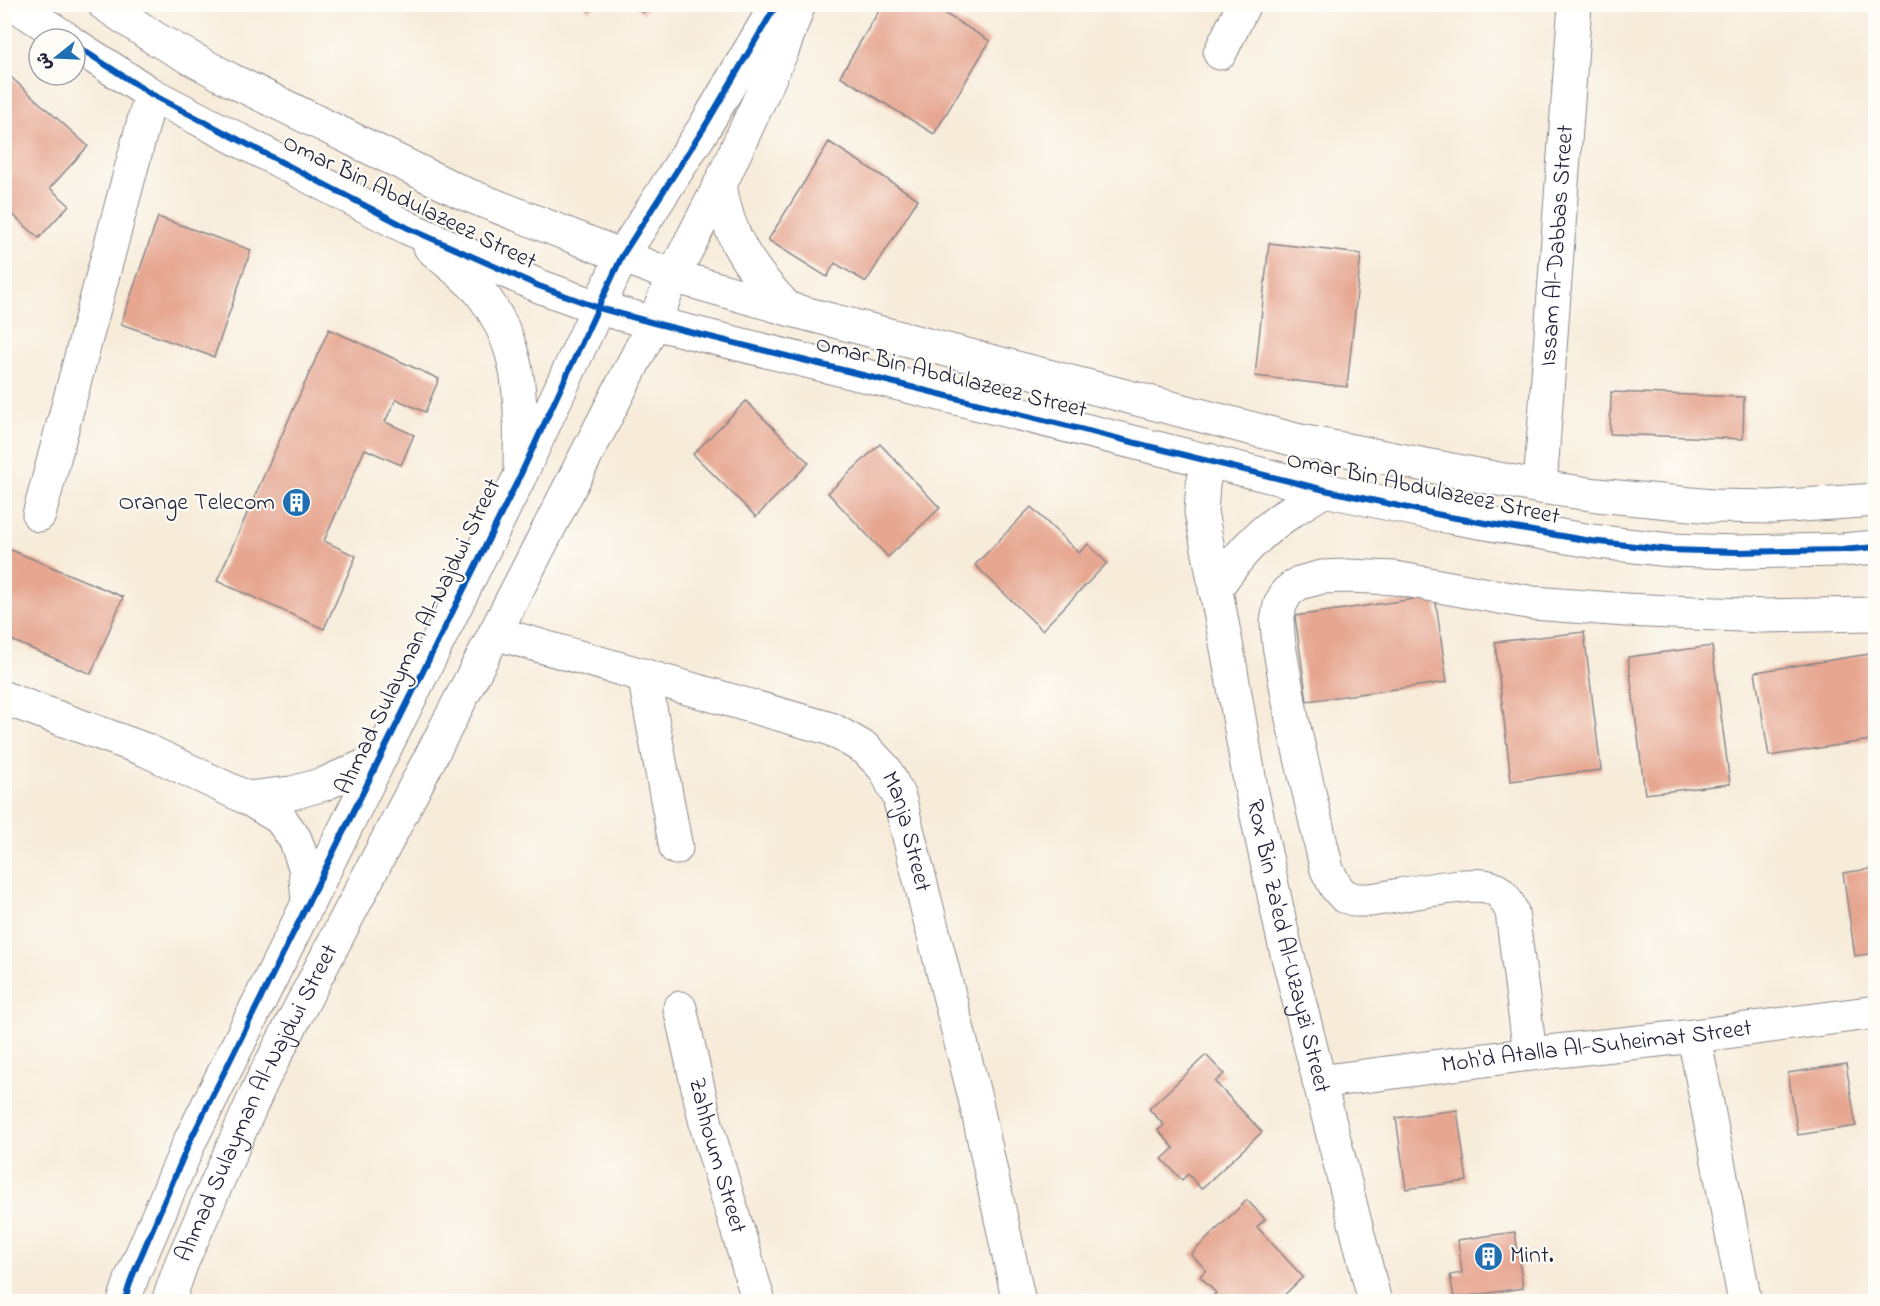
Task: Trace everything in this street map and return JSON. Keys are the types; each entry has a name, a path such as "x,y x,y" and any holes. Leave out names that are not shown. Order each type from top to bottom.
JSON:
{"street":[{"path":"14,4 49,27"},
{"name":"Omar Bin Abdulazeez Street","path":"104,4 156,39 231,80 463,193 673,276 788,309 1300,441 1540,487 1712,506 1773,507 1875,500"},
{"name":"Ahmad Sulayman Al-Najdwi Street","path":"124,1302 132,1277 190,1141 520,476 622,256 704,128 777,4"},
{"name":"Ahmad Sulayman Al-Najdwi Street","path":"168,1302 182,1262 261,1083 654,323 673,276 720,185 782,51 799,4"},
{"path":"1220,53 1244,4"},
{"name":"Issam Al-Dabbas Street","path":"1540,487 1575,4"},
{"name":"Omar Bin Abdulazeez Street","path":"87,53 151,94 408,228 539,286 598,308 1325,490 1450,517 1591,541 1670,550 1737,552 1875,547"},
{"path":"39,515 151,94"},
{"path":"720,185 723,208 738,246 757,275 788,309"},
{"path":"408,228 480,292 503,328 516,365 521,402 520,476"},
{"name":"Rox Bin Za'ed Al-Uzayzi Street","path":"1209,460 1203,484 1201,512 1251,788 1284,941 1374,1302"},
{"path":"1215,589 1237,559 1254,541 1290,512 1325,490"},
{"path":"1530,1054 1512,912 1504,897 1492,888 1478,885 1356,900 1344,896 1327,870 1292,719 1283,666 1277,622 1280,605 1287,592 1310,580 1348,576 1395,578 1533,603 1626,610 1763,616 1875,614"},
{"name":"Manja Street","path":"495,633 831,729 866,749 885,769 899,798 964,1053 1019,1302"},
{"path":"644,675 676,848"},
{"path":"4,698 146,750 247,798 280,818 295,839 305,867 308,901"},
{"path":"247,798 292,793 324,784 378,760"},
{"name":"Zahhoum Street","path":"680,1008 707,1128 759,1302"},
{"name":"Moh'd Atalla Al-Suheimat Street","path":"1319,1082 1875,1012"},
{"path":"1694,1036 1745,1302"}],"building":[{"path":"583,4 596,4 589,11"},
{"path":"634,4 652,4 642,13"},
{"path":"883,4 929,4 990,41 934,134 840,76"},
{"path":"4,71 88,146 50,188 69,205 39,238 4,207"},
{"path":"829,142 918,199 866,282 835,263 827,277 768,240"},
{"path":"158,217 251,250 214,357 121,324"},
{"path":"1269,243 1361,254 1347,387 1255,376"},
{"name":"Orange Telecom","path":"329,329 439,379 425,412 396,399 385,422 414,435 401,465 365,449 324,541 356,556 324,629 217,581"},
{"path":"1611,392 1744,397 1743,439 1610,434"},
{"path":"746,401 809,463 756,517 693,454"},
{"path":"880,444 940,508 888,557 828,493"},
{"path":"1031,507 1079,553 1088,544 1107,563 1042,630 975,565"},
{"path":"4,547 123,597 91,674 4,637"},
{"path":"1435,596 1447,682 1307,701 1295,616"},
{"path":"1584,632 1601,770 1511,781 1495,642"},
{"path":"1712,646 1730,784 1645,794 1628,657"},
{"path":"1876,653 1876,739 1769,756 1755,672"},
{"path":"1876,868 1876,953 1855,956 1843,873"},
{"path":"1206,1055 1224,1074 1215,1082 1262,1132 1201,1189 1188,1174 1182,1180 1162,1159 1174,1148 1158,1130 1164,1125 1149,1109"},
{"path":"1846,1064 1856,1126 1798,1135 1788,1073"},
{"path":"1457,1110 1467,1181 1406,1189 1396,1118"},
{"path":"1247,1200 1265,1219 1257,1227 1303,1277 1277,1302 1207,1302 1216,1293 1200,1276 1206,1270 1191,1254"},
{"name":"Mint.","path":"1515,1232 1523,1288 1454,1298 1450,1275 1462,1273 1458,1240"}],"cycle path":[{"path":"124,1302 132,1277 190,1141 520,476 622,256 704,128 777,4"},
{"path":"87,53 151,94 408,228 539,286 599,308 1325,490 1450,517 1591,541 1670,550 1737,552 1876,547"}],"place":[{"name":"Orange Telecom","path":"296,503"},
{"name":"Mint.","path":"1489,1256"}]}
